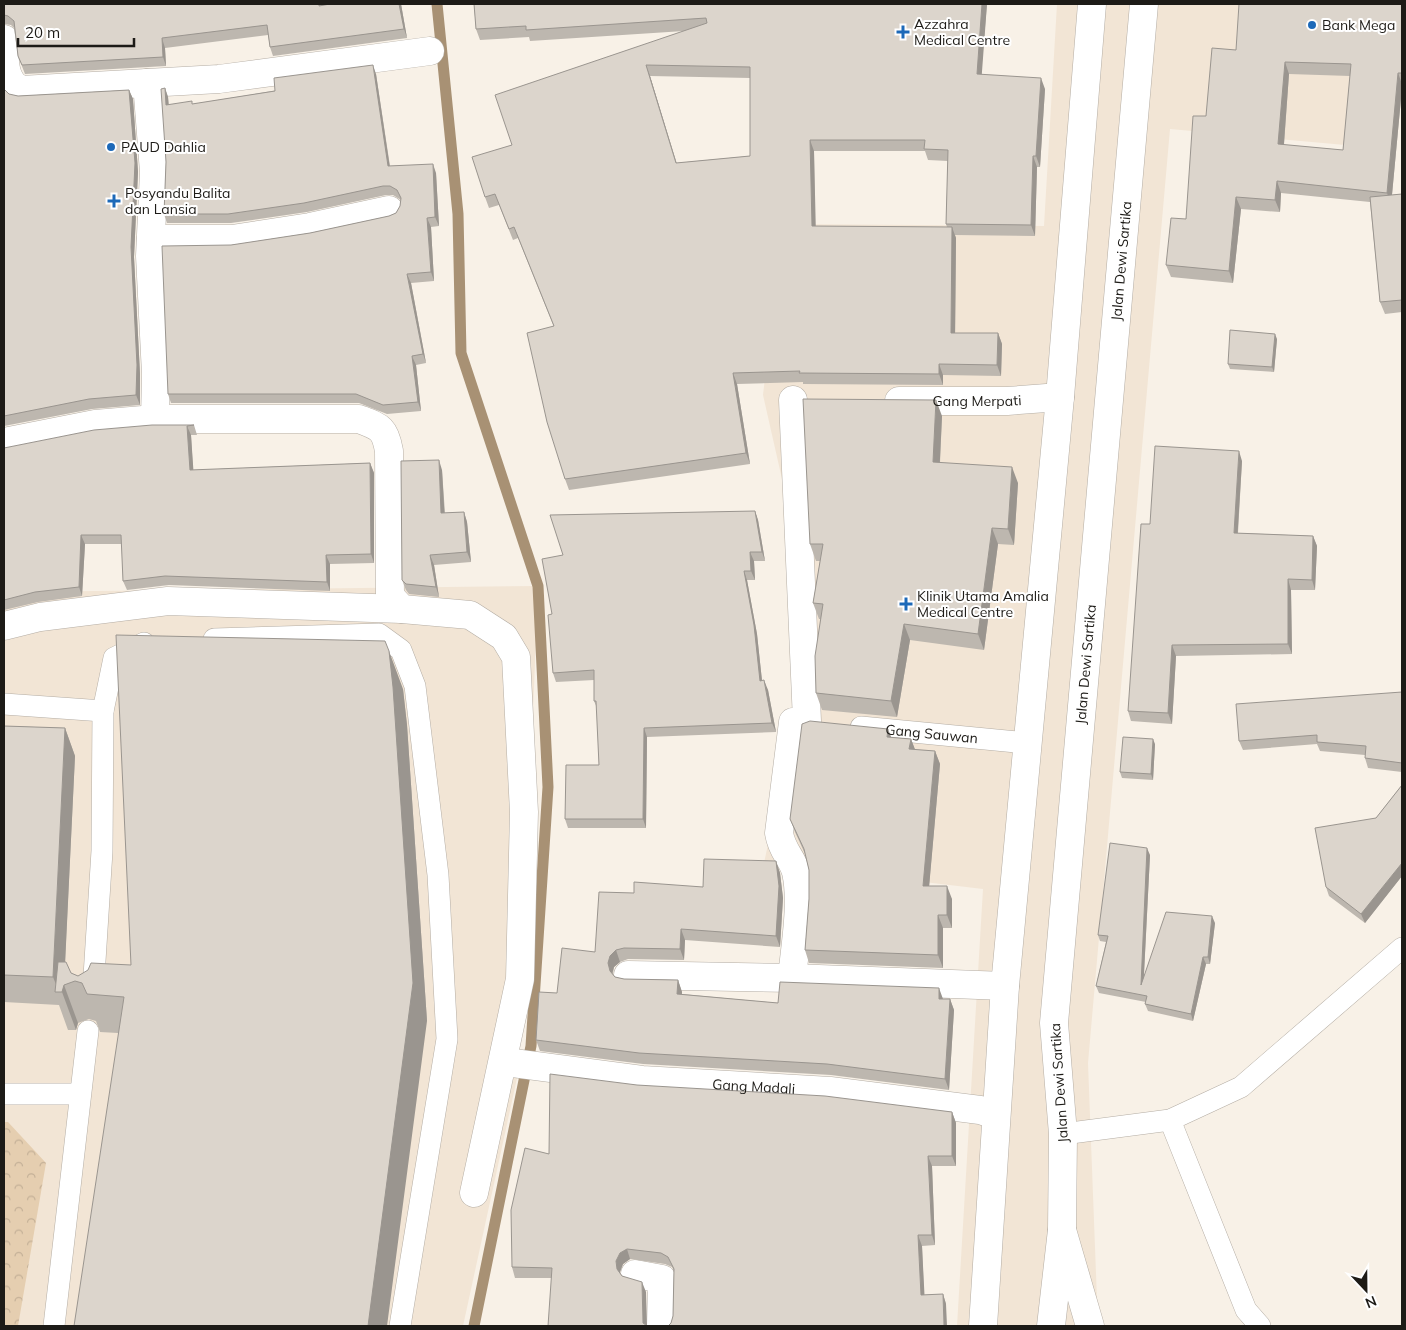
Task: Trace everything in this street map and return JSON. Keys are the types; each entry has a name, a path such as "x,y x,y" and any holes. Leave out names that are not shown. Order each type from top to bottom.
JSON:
{"main road":[{"path":"983,1326 995,1116 1005,986 1060,397 1092,4"},
{"name":"Jalan Dewi Sartika","path":"1051,1326 1062,1230 1063,1134 1054,1023 1144,4"},
{"path":"4,39 7,75 14,86 21,90 219,79 430,51"},
{"path":"147,83 154,172 151,239 156,374 155,419"},
{"path":"151,239 232,239 389,210"},
{"name":"Gang Merpati","path":"871,401 1007,401 1060,397"},
{"path":"792,978 798,890 796,872 781,846 780,833 793,722 826,723 783,399 822,400"},
{"path":"4,442 95,424 155,419 359,419 376,425 386,438 389,451 390,596 402,610"},
{"path":"4,626 40,617 168,601 402,610 470,615 504,637 516,657 524,812 520,979 474,1193"},
{"path":"628,975 792,978 1005,986"},
{"name":"Gang Madali","path":"522,1065 662,1082 830,1091 980,1110 995,1116"},
{"path":"1062,1230 1090,1326"},
{"path":"635,1274 662,1279 661,1326"}],"lane":[{"path":"197,639 379,634 401,650 415,686 438,875 447,1039 400,1326"},
{"path":"92,1001 102,851 103,711 114,658 149,641 168,640"},
{"path":"4,704 103,711"},
{"name":"Gang Sauwan","path":"826,723 1027,743"},
{"path":"1063,1134 1170,1120 1242,1087 1402,948"},
{"path":"54,1326 88,1031"},
{"path":"4,1094 80,1094"},
{"path":"1170,1120 1246,1310 1260,1326"}],"shaded area":[{"path":"1057,4 1359,4 1345,145 1170,129 1088,1063 1098,1326 957,1326 983,889 764,863 815,625 763,395 783,224 1044,226"},
{"path":"538,586 519,1069 463,1326 4,1326 4,592"}],"green space":[{"path":"4,1122 8,1122 46,1163 18,1326 4,1326"}],"building":[{"path":"4,4 319,4 319,6 330,4 399,4 404,29 270,47 267,25 162,38 163,57 22,65 18,56 14,21 4,15"},
{"path":"474,4 982,4 977,74 1041,78 1036,156 1033,156 1031,225 946,224 948,150 924,149 925,140 810,140 812,226 952,227 951,333 998,333 997,365 939,364 939,374 799,373 800,371 733,373 746,453 565,479 547,422 527,333 554,326 514,227 509,229 495,194 485,197 472,157 512,145 495,95 707,23 706,18 526,30 526,26 476,29","holes":["646,65 750,67 750,156 676,163"]},
{"path":"1239,4 1402,4 1402,73 1398,73 1387,193 1277,181 1275,200 1236,197 1229,271 1166,265 1171,218 1186,219 1193,116 1206,116 1212,48 1236,50","holes":["1285,62 1351,64 1343,150 1278,144"]},
{"path":"373,65 388,166 433,164 435,217 427,218 431,272 407,274 423,354 412,356 418,402 383,405 356,394 168,394 162,246 231,245 310,233 389,216 396,213 400,206 401,198 397,190 390,186 383,186 304,203 228,214 164,214 166,162 161,89 165,88 166,105 192,101 192,104 275,91 274,78"},
{"path":"4,89 9,94 18,96 129,90 135,163 131,247 137,365 136,395 89,399 4,416"},
{"path":"1402,194 1402,300 1380,302 1370,197"},
{"path":"1230,330 1275,334 1272,367 1228,364"},
{"path":"803,399 936,400 933,462 1012,467 1008,529 992,528 978,634 904,624 891,701 816,693 815,656 823,604 813,603 823,544 810,544"},
{"path":"152,425 194,425 187,426 190,470 370,463 371,554 326,555 327,582 165,576 123,581 121,535 81,535 79,587 35,592 4,600 4,448 94,430"},
{"path":"1155,446 1239,451 1234,533 1313,536 1312,580 1288,579 1288,644 1172,645 1168,713 1128,711 1141,524 1150,524"},
{"path":"439,460 441,513 464,512 467,552 430,555 436,587 406,584 402,580 401,461"},
{"path":"755,511 762,552 750,552 751,571 744,571 754,625 760,681 764,680 772,723 644,728 643,819 565,819 566,765 599,765 596,701 594,701 594,670 553,673 548,615 552,614 542,559 563,555 550,515"},
{"path":"116,635 385,641 389,651 413,983 368,1326 74,1326 124,997 87,994 82,983 75,981 64,985 62,992 55,992 58,962 66,962 71,973 78,976 88,970 91,963 131,965"},
{"path":"1402,692 1402,763 1365,758 1366,746 1317,742 1317,735 1239,741 1236,704"},
{"path":"810,721 888,729 887,737 911,739 909,749 935,751 923,886 947,886 947,915 938,915 938,955 805,950 809,870 804,849 790,819 802,724"},
{"path":"4,726 65,728 53,977 4,975"},
{"path":"1123,737 1153,739 1151,774 1120,772"},
{"path":"1402,785 1402,863 1361,914 1326,887 1315,828 1376,818"},
{"path":"1110,843 1147,848 1141,985 1166,912 1212,916 1208,957 1203,957 1191,1014 1145,1004 1147,996 1096,986 1108,936 1098,935"},
{"path":"704,859 776,861 779,886 776,936 681,929 680,949 624,948 616,950 610,956 608,963 610,971 615,977 624,979 678,980 677,994 778,1003 780,982 939,988 939,999 950,999 945,1079 827,1064 639,1053 536,1040 539,992 557,993 562,948 595,952 599,892 634,893 634,882 703,887"},
{"path":"550,1074 637,1085 825,1096 952,1112 952,1156 928,1156 932,1235 918,1235 921,1295 943,1294 944,1326 668,1326 673,1316 674,1269 668,1257 661,1253 627,1249 620,1253 616,1261 617,1269 622,1276 642,1282 643,1323 647,1326 548,1326 552,1268 512,1267 511,1210 525,1148 549,1154"}],"waterway":[{"path":"437,4 458,214 461,353 538,586 548,787 531,1046 474,1326"}],"place":[{"name":"Bank Mega","path":"1312,25"},
{"name":"Azzahra Medical Centre","path":"903,32"},
{"name":"PAUD Dahlia","path":"111,147"},
{"name":"Posyandu Balita dan Lansia","path":"114,201"},
{"name":"Klinik Utama Amalia Medical Centre","path":"906,604"}]}
